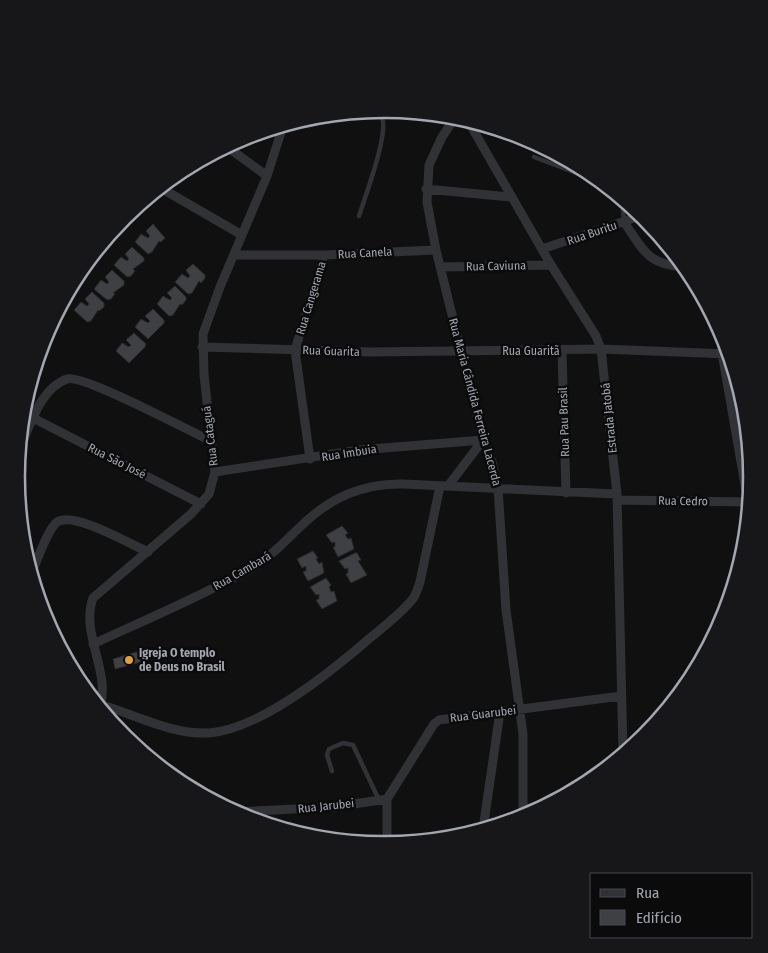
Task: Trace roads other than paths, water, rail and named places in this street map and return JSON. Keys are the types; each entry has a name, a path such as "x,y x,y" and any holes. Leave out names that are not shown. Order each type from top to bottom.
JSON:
{"street":[{"name":"Rua Maria Cândida Ferreira Lacerda","path":"451,124 442,137 430,165 426,189 436,250 460,351 483,440 492,462 498,488 506,610 521,709 524,756 523,807"},
{"name":"Estrada Jatobá","path":"473,129 551,265 596,336 601,349 617,497 623,744"},
{"name":"Rua Cataguá","path":"100,696 101,683 93,644 89,610 93,598 148,552 201,504 209,494 215,472 202,346 207,319 267,176 281,133"},
{"path":"233,151 267,176"},
{"path":"426,189 511,197"},
{"path":"165,192 242,235"},
{"name":"Rua Buritu","path":"542,249 633,219"},
{"path":"624,222 651,258 662,265 675,266"},
{"name":"Rua Canela","path":"235,255 324,255 436,250"},
{"name":"Rua Cangerama","path":"310,459 295,350 324,255"},
{"name":"Rua Caviuna","path":"440,267 551,265"},
{"name":"Rua Guarita","path":"202,346 371,352 460,351"},
{"path":"601,349 721,354"},
{"name":"Rua Guaritã","path":"460,351 601,349"},
{"name":"Rua Pau Brasil","path":"562,351 566,493"},
{"path":"28,430 46,394 64,380 72,378 113,394 211,441"},
{"path":"730,382 742,457"},
{"name":"Rua São José","path":"33,418 201,504"},
{"path":"109,707 195,733 210,733 232,728 306,690 399,615 414,598 420,582 444,486 483,440"},
{"name":"Rua Imbuia","path":"215,472 360,450 483,440"},
{"name":"Rua Cambará","path":"93,644 183,603 249,570 271,556 315,514 358,489 386,484 498,488"},
{"name":"Rua Cedro","path":"498,488 617,497 742,500"},
{"path":"36,564 50,532 56,523 63,520 95,527 148,552"},
{"name":"Rua Guarubei","path":"383,800 434,724 447,718 622,696"},
{"path":"483,821 500,712"},
{"path":"383,800 387,836"},
{"name":"Rua Jarubei","path":"255,811 334,807 383,800"}],"lane":[{"path":"360,216 385,123 382,118"},
{"path":"534,157 573,172"},
{"path":"623,209 624,222"},
{"path":"332,771 327,755 329,750 343,743 353,745 383,800"}],"place":[{"name":"Igreja O templo de Deus no Brasil","path":"129,660"}]}
